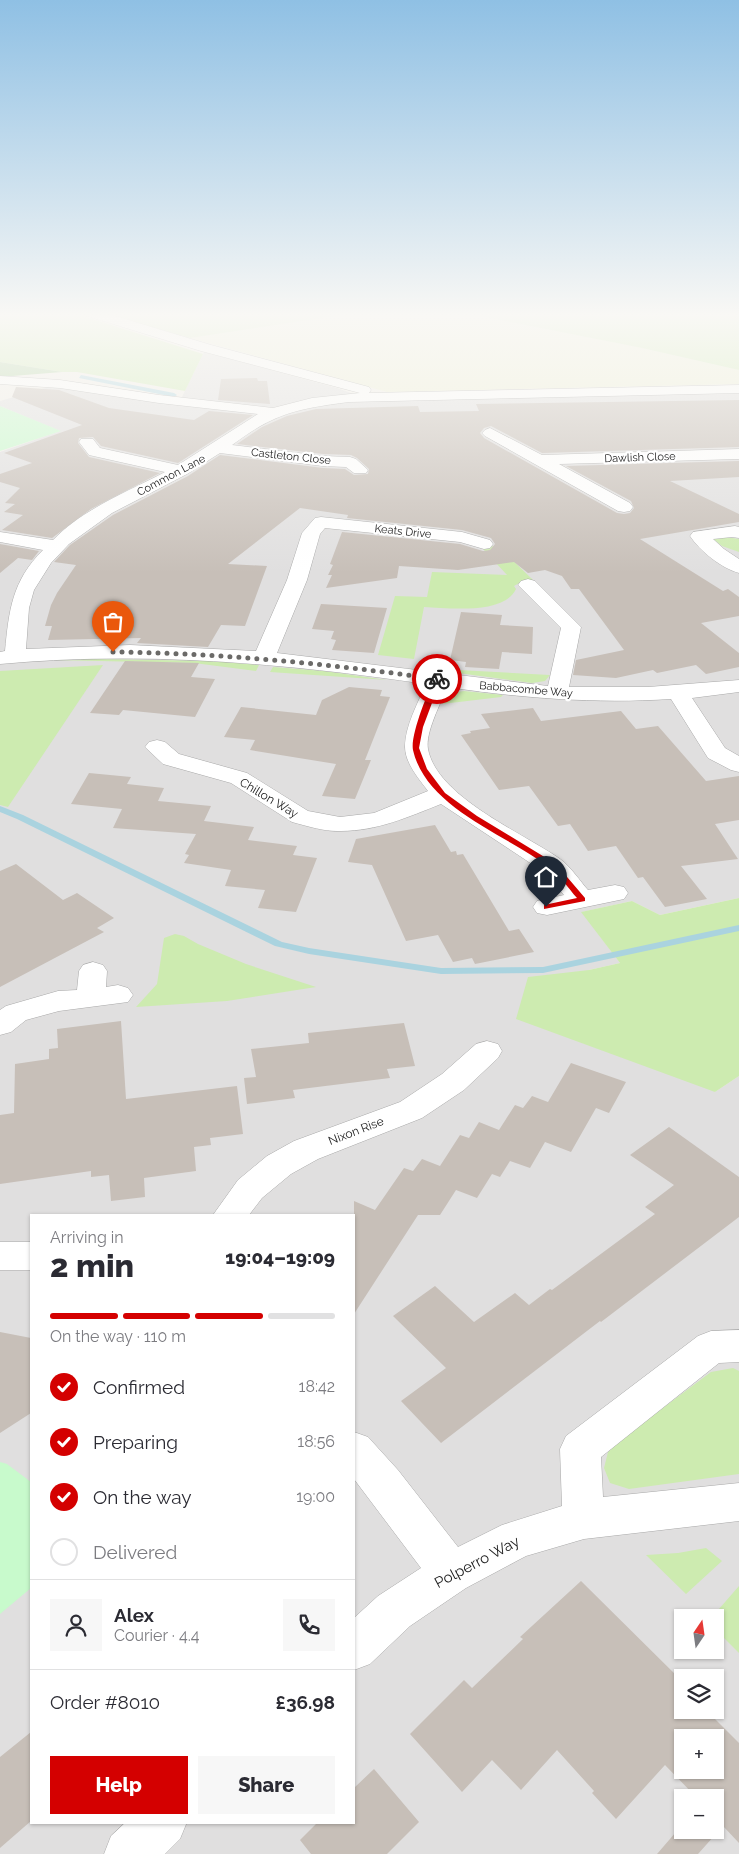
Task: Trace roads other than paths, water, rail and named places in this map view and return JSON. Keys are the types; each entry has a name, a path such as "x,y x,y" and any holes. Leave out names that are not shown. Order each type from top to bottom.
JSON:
{"street":[{"path":"163,400 238,406 273,412"},
{"name":"Common Lane","path":"8,657 27,584 55,546 84,522 182,471 273,412 320,401 341,400"},
{"path":"490,433 624,507"},
{"path":"87,442 95,452 182,471"},
{"name":"Castleton Close","path":"219,448 323,461 350,462 360,470"},
{"name":"Dawlish Close","path":"540,460 739,454"},
{"name":"Keats Drive","path":"264,658 297,580 311,533 327,517 462,537 484,544"},
{"path":"737,564 717,553 699,536 735,530 739,533"},
{"path":"0,537 55,546"},
{"path":"528,585 571,627 557,693"},
{"name":"Babbacombe Way","path":"8,657 106,652 179,652 347,666 557,693 679,694 739,686"},
{"path":"439,679 420,727 416,748 424,769 443,794 475,817 553,866 582,900"},
{"path":"679,694 716,753 739,765"},
{"name":"Chillon Way","path":"157,747 171,759 238,778 301,817 340,824 378,820 443,794"},
{"path":"546,907 615,893"},
{"path":"0,1025 16,1013 100,988"},
{"name":"Nixon Rise","path":"231,1214 250,1189 279,1165 306,1150 411,1110 453,1082 487,1051"},
{"path":"0,1256 30,1256"},
{"path":"584,1519 580,1449 712,1347 739,1346"},
{"path":"355,1451 383,1483 451,1573"},
{"name":"Polperro Way","path":"355,1647 394,1611 451,1573 517,1539 584,1519 738,1505"}],"waterway":[{"path":"0,809 20,817 279,944 309,951 441,971 543,970 739,928"}]}
